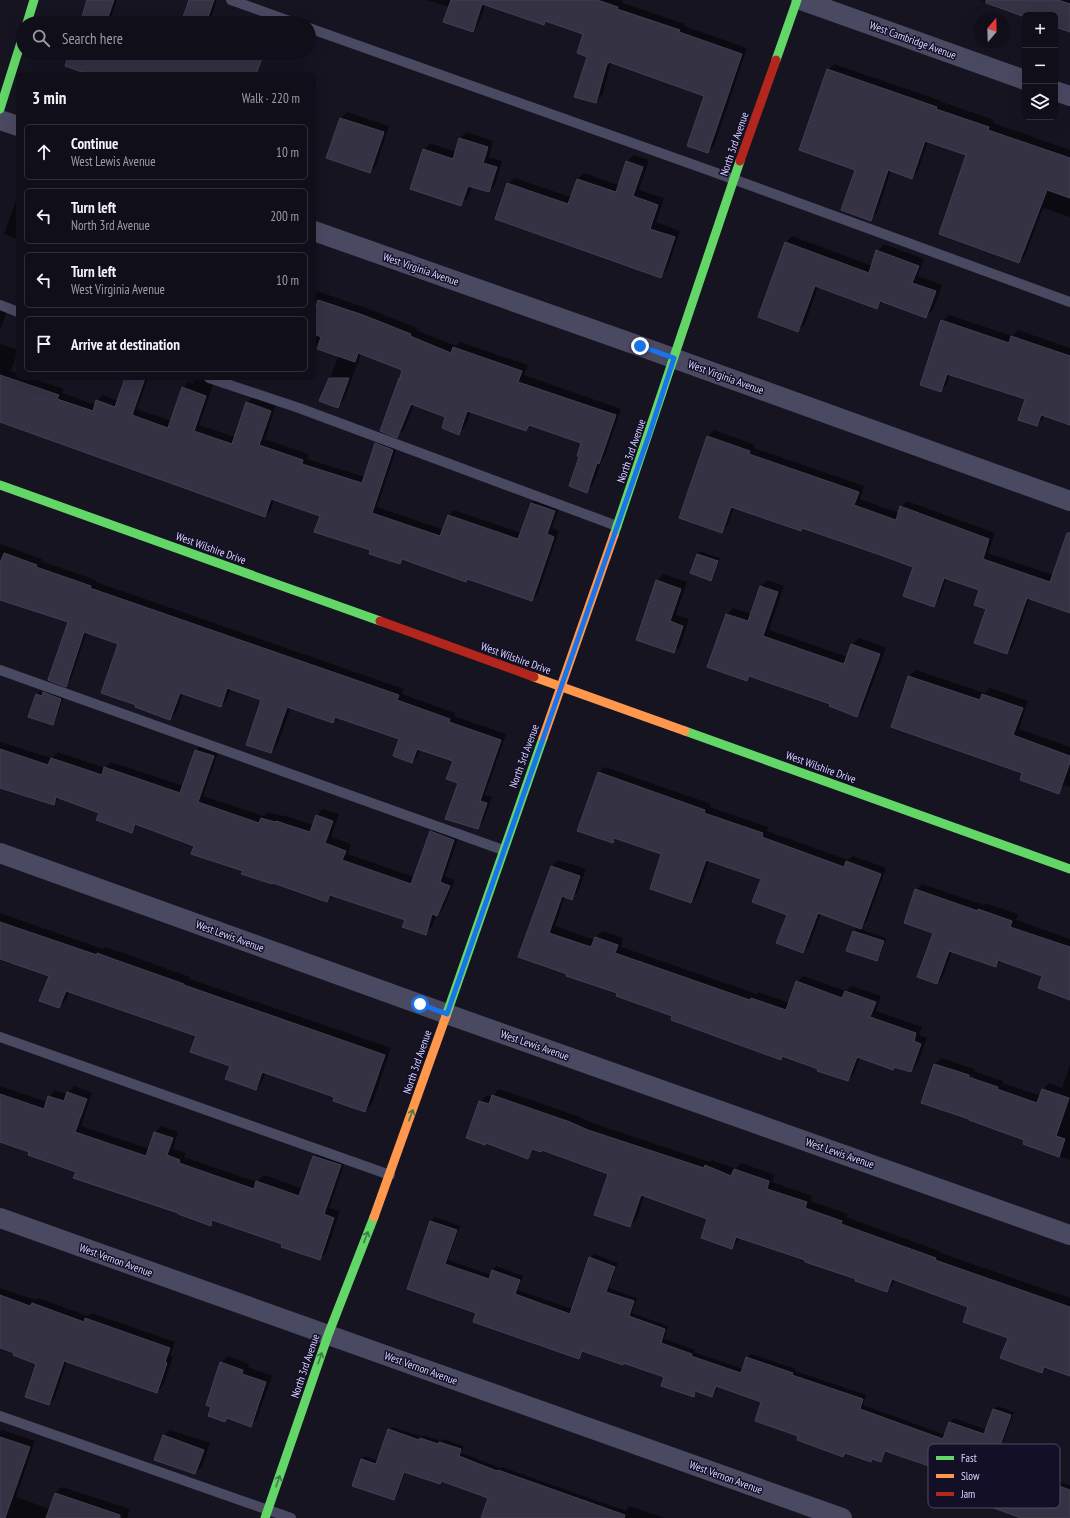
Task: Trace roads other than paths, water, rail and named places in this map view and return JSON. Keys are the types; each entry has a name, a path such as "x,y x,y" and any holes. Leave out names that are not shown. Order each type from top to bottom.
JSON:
{"street":[{"path":"29,16 34,0"},
{"name":"North 3rd Avenue","path":"267,1514 328,1335 390,1175 447,1014 617,526 796,0"},
{"name":"West Cambridge Avenue","path":"801,0 1022,79"},
{"path":"0,109 16,58"},
{"path":"1058,92 1070,96"},
{"path":"0,120 16,125"},
{"name":"West Virginia Avenue","path":"316,232 674,358 1070,501"},
{"name":"West Wilshire Drive","path":"0,485 1070,869"},
{"name":"West Lewis Avenue","path":"0,853 447,1014 1070,1235"},
{"name":"West Vernon Avenue","path":"0,1218 842,1518"}],"lane":[{"path":"231,0 276,16"},
{"path":"316,30 734,179 1070,302"},
{"path":"0,305 16,311"},
{"path":"215,380 299,408 617,526"},
{"path":"0,670 503,850"},
{"path":"0,1037 390,1175"},
{"path":"0,1416 267,1514 291,1518"}]}
